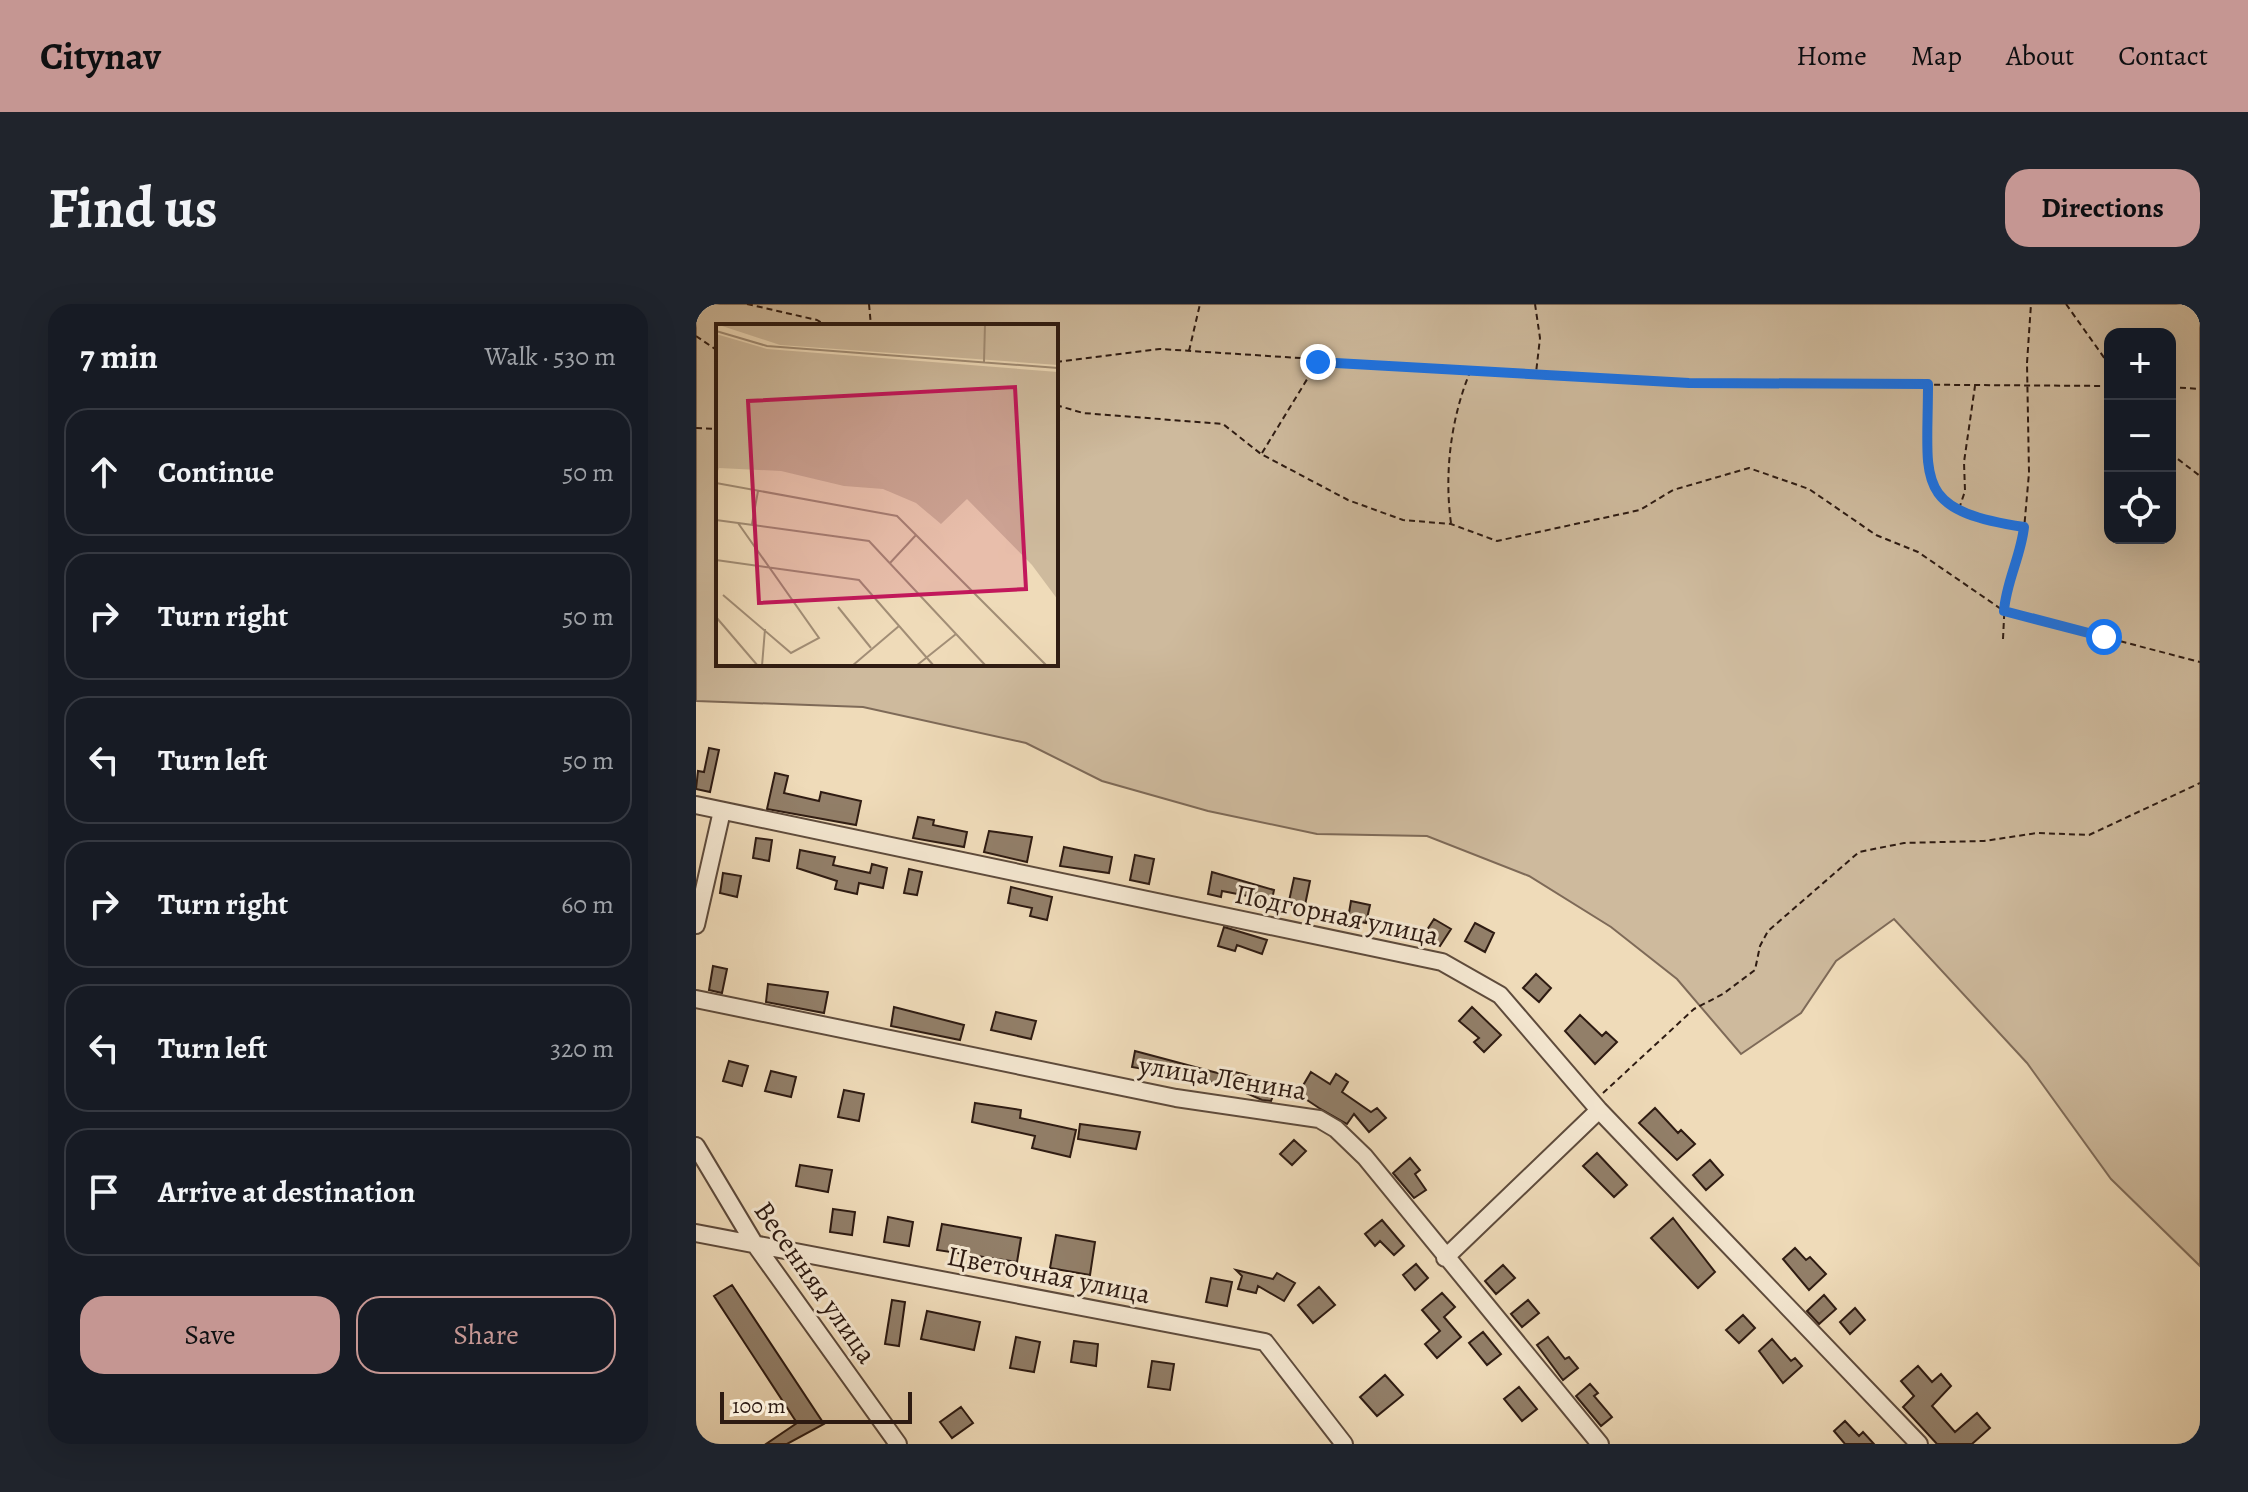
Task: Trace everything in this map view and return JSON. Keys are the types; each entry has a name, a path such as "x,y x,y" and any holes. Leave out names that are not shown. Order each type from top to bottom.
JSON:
{"street":[{"name":"Подгорная улица","path":"696,805 1442,962 1500,995 1596,1106 1919,1444"},
{"path":"696,925 722,811"},
{"name":"улица Ленина","path":"696,999 1176,1098 1319,1119 1336,1129 1365,1157 1600,1444"},
{"path":"1445,1258 1596,1106"},
{"name":"Весенняя улица","path":"696,1146 754,1243 898,1444"},
{"name":"Цветочная улица","path":"696,1233 1265,1342 1344,1444"}],"path":[{"path":"747,304 824,324"},
{"path":"869,304 871,324"},
{"path":"1189,352 1200,304"},
{"path":"1535,304 1540,338 1536,374"},
{"path":"2003,639 2005,598 2022,552 2029,473 2026,414 2030,385 2027,363 2031,304"},
{"path":"2066,304 2104,358"},
{"path":"696,336 716,350"},
{"path":"1058,362 1160,349 1318,362 1689,383 2104,386"},
{"path":"1261,454 1271,443 1303,382 1318,362"},
{"path":"1451,524 1448,503 1451,446 1458,403 1470,370"},
{"path":"1928,384 1929,480 1939,498 1977,520 2024,527"},
{"path":"1959,510 1965,491 1964,462 1975,384"},
{"path":"2176,387 2200,389"},
{"path":"1058,406 1083,413 1223,424 1261,454 1348,500 1403,520 1451,524 1497,541 1640,510 1673,490 1749,468 1809,489 1876,535 1918,552 2004,611 2200,662"},
{"path":"696,428 716,429"},
{"path":"2176,458 2200,476"},
{"path":"1596,1106 1694,1009 1723,994 1755,970 1760,946 1768,931 1859,852 1904,843 1984,841 2037,833 2089,835 2200,783"}],"shaded area":[{"path":"696,304 2200,304 2200,1266 2111,1179 2027,1063 1894,919 1836,961 1801,1013 1741,1054 1677,979 1611,927 1529,876 1427,836 1317,834 1208,811 1102,781 1026,743 863,707 696,701"}],"building":[{"path":"709,748 719,750 710,792 696,789 698,771 704,772"},
{"path":"775,773 788,776 784,793 819,801 821,792 861,801 856,825 767,809"},
{"path":"918,817 934,820 933,825 967,832 964,847 913,838"},
{"path":"989,831 1032,837 1027,862 984,852"},
{"path":"756,838 772,840 769,861 753,858"},
{"path":"1064,847 1112,857 1109,873 1060,866"},
{"path":"800,850 835,857 833,865 870,873 872,864 887,868 883,888 859,883 857,894 835,889 837,881 797,868"},
{"path":"1135,855 1154,859 1149,884 1130,880"},
{"path":"909,869 922,872 917,895 904,893"},
{"path":"1212,872 1274,890 1270,909 1256,906 1258,898 1222,891 1221,897 1208,894"},
{"path":"723,873 741,876 737,897 720,893"},
{"path":"1294,878 1310,881 1305,905 1289,901"},
{"path":"1011,887 1052,897 1047,920 1030,916 1032,908 1008,903"},
{"path":"1351,901 1370,905 1366,923 1348,919"},
{"path":"1434,919 1451,929 1440,946 1423,936"},
{"path":"1475,923 1494,933 1485,952 1465,941"},
{"path":"1224,927 1267,940 1262,954 1237,945 1235,951 1218,946"},
{"path":"713,966 727,969 722,993 709,990"},
{"path":"1536,974 1551,988 1539,1002 1523,988"},
{"path":"768,984 828,992 824,1013 766,1002"},
{"path":"894,1007 964,1025 960,1040 891,1026"},
{"path":"1472,1007 1501,1035 1484,1052 1474,1042 1479,1038 1459,1021"},
{"path":"996,1012 1036,1021 1031,1039 991,1030"},
{"path":"1580,1015 1602,1036 1606,1032 1617,1042 1595,1064 1565,1031"},
{"path":"1135,1051 1225,1075 1226,1070 1243,1074 1277,1086 1271,1101 1262,1100 1246,1093 1247,1090 1208,1081 1207,1085 1177,1079 1177,1075 1132,1067"},
{"path":"729,1061 748,1066 742,1086 723,1081"},
{"path":"771,1071 796,1077 791,1097 765,1091"},
{"path":"1311,1072 1330,1084 1336,1074 1348,1082 1342,1092 1371,1112 1377,1108 1386,1118 1369,1132 1354,1114 1347,1124 1319,1108 1298,1094"},
{"path":"844,1090 864,1094 859,1121 838,1117"},
{"path":"975,1103 1021,1110 1020,1118 1076,1130 1070,1157 1032,1148 1035,1136 972,1122"},
{"path":"1655,1108 1678,1133 1681,1130 1695,1144 1677,1160 1639,1123"},
{"path":"1080,1124 1140,1132 1136,1149 1078,1139"},
{"path":"1294,1140 1306,1151 1292,1165 1280,1154"},
{"path":"1597,1153 1627,1185 1614,1197 1583,1166"},
{"path":"1410,1158 1420,1170 1415,1174 1426,1190 1414,1198 1393,1173"},
{"path":"1710,1160 1723,1175 1706,1190 1693,1175"},
{"path":"800,1165 832,1170 828,1192 796,1186"},
{"path":"833,1209 855,1212 852,1235 830,1232"},
{"path":"888,1217 913,1222 909,1246 884,1242"},
{"path":"1673,1218 1715,1272 1698,1288 1651,1238"},
{"path":"1382,1220 1404,1246 1394,1255 1380,1241 1375,1246 1365,1234"},
{"path":"942,1224 1021,1238 1017,1262 937,1250"},
{"path":"1056,1235 1095,1242 1090,1275 1050,1268"},
{"path":"1795,1248 1806,1260 1810,1257 1826,1274 1809,1290 1783,1259"},
{"path":"1416,1264 1428,1278 1415,1290 1403,1275"},
{"path":"1503,1265 1515,1278 1496,1294 1485,1281"},
{"path":"1236,1270 1273,1279 1277,1273 1295,1283 1284,1301 1258,1286 1256,1293 1238,1289 1242,1276"},
{"path":"1211,1278 1232,1282 1227,1306 1206,1302"},
{"path":"732,1285 824,1424 787,1444 766,1444 797,1423 714,1296"},
{"path":"1319,1287 1335,1305 1313,1323 1298,1305"},
{"path":"1442,1293 1455,1307 1444,1317 1461,1337 1437,1358 1425,1344 1440,1331 1422,1310"},
{"path":"1824,1295 1836,1309 1819,1324 1807,1311"},
{"path":"892,1300 905,1302 899,1346 885,1344"},
{"path":"1528,1300 1539,1313 1522,1327 1511,1314"},
{"path":"1855,1308 1865,1320 1850,1334 1840,1322"},
{"path":"927,1311 980,1322 974,1350 921,1339"},
{"path":"1743,1315 1755,1328 1739,1343 1726,1330"},
{"path":"1483,1332 1501,1354 1487,1365 1469,1343"},
{"path":"1016,1337 1040,1342 1034,1372 1010,1368"},
{"path":"1548,1337 1565,1359 1569,1357 1578,1368 1563,1380 1537,1345"},
{"path":"1772,1339 1791,1361 1795,1358 1802,1366 1783,1383 1759,1351"},
{"path":"1074,1341 1098,1344 1096,1366 1071,1362"},
{"path":"1152,1361 1174,1364 1170,1390 1148,1387"},
{"path":"1918,1366 1932,1382 1941,1374 1951,1386 1932,1406 1955,1432 1977,1413 1990,1428 1972,1444 1937,1444 1903,1407 1914,1396 1901,1381"},
{"path":"1385,1375 1403,1395 1377,1416 1360,1397"},
{"path":"1590,1384 1598,1393 1594,1396 1612,1417 1601,1426 1576,1396"},
{"path":"1519,1387 1537,1409 1522,1421 1504,1399"},
{"path":"961,1407 973,1423 952,1438 940,1422"},
{"path":"1845,1421 1859,1436 1863,1432 1874,1444 1845,1444 1834,1431"}],"route":[{"path":"1318,362 1689,383 1928,384 1929,480 1939,498 1977,520 2024,527 2022,552 2005,598 2004,611 2104,637"}]}
